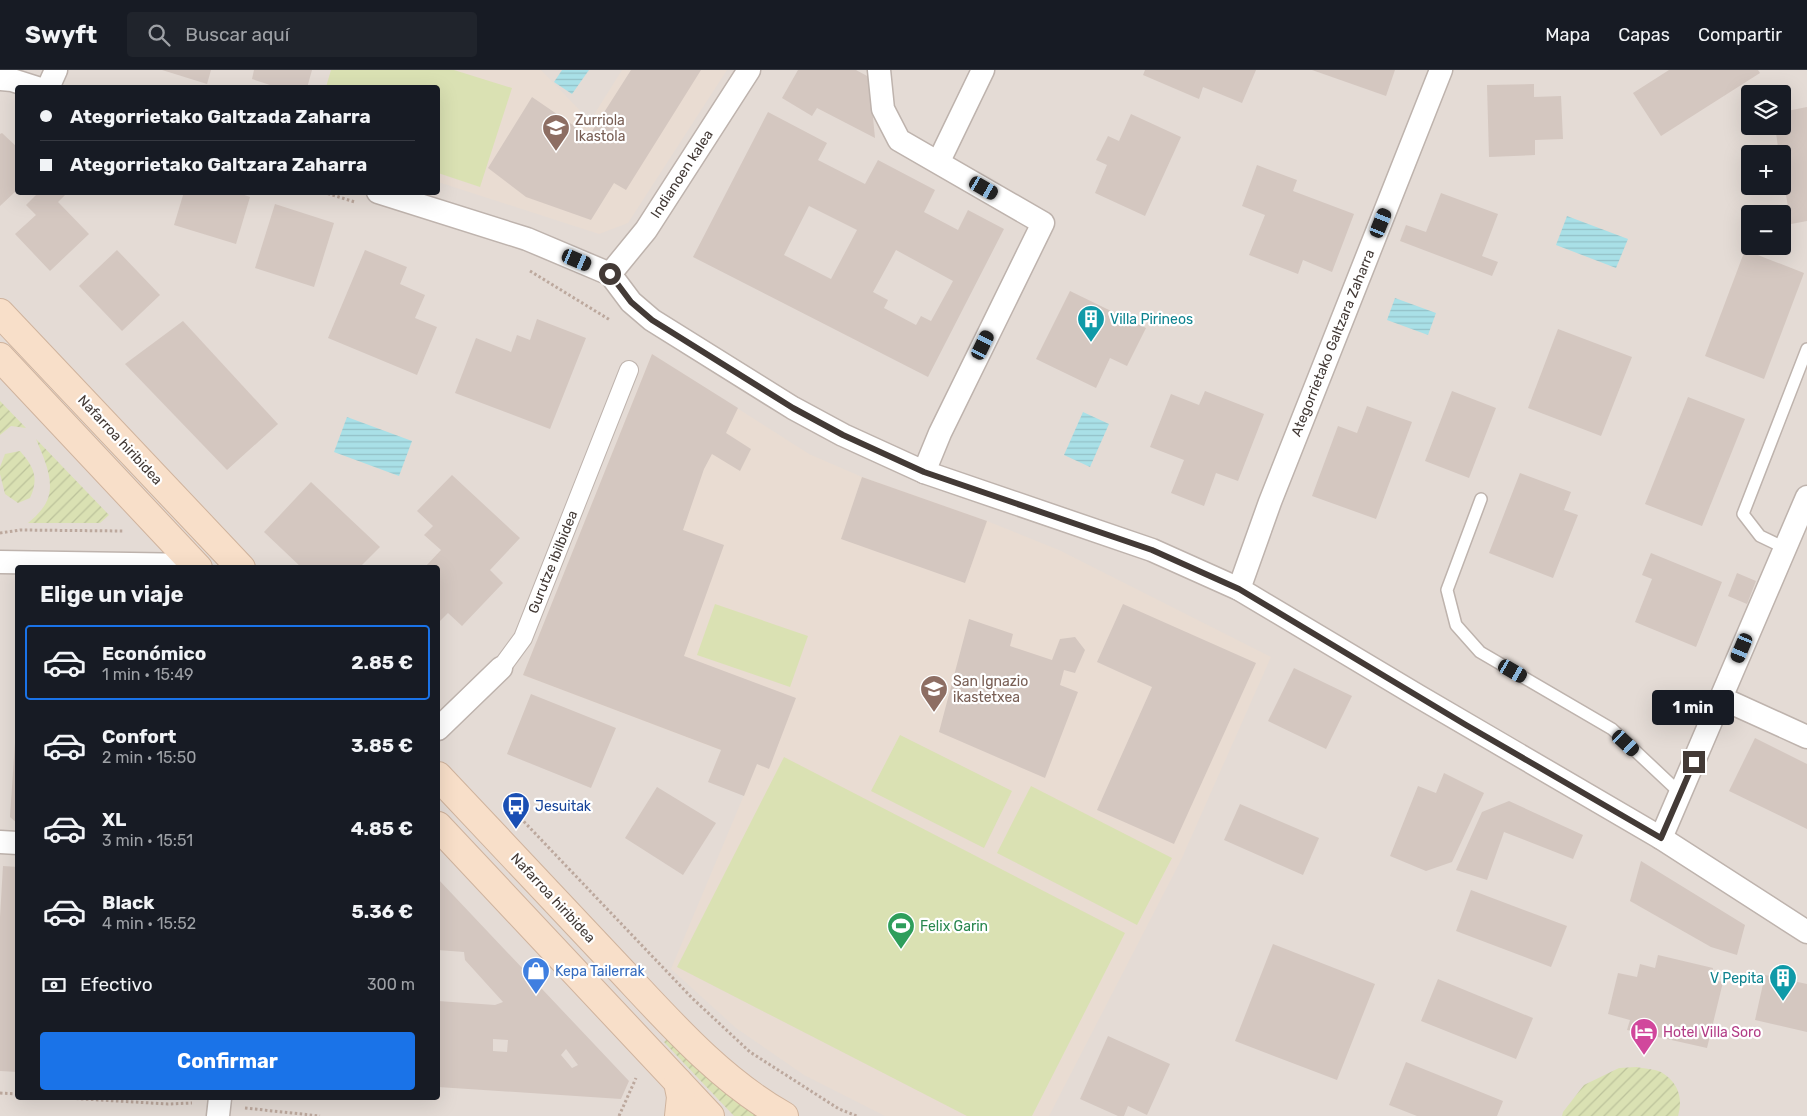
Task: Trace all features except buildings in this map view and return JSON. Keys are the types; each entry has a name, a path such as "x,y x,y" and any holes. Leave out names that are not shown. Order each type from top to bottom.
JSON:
{"main road":[{"name":"Nafarroa hiribidea","path":"0,313 237,565"},
{"path":"0,357 196,565"},
{"name":"Nafarroa hiribidea","path":"440,778 670,1022 720,1069 750,1093 784,1116"},
{"path":"440,828 710,1116"},
{"path":"678,1082 680,1097 679,1116"}],"street":[{"path":"49,85 56,70"},
{"name":"Indianoen kalea","path":"610,274 646,230 748,70"},
{"path":"880,70 883,109 899,140 939,161 1044,223 940,433 924,472"},
{"path":"939,161 983,70"},
{"name":"Ategorrietako Galtzara Zaharra","path":"1239,589 1270,502 1440,70"},
{"path":"0,79 12,80 28,85"},
{"path":"388,195 527,238 610,274 631,302 652,320 793,408 843,435 924,472 1152,550 1239,589 1661,838 1807,932"},
{"name":"Gurutze ibilbidea","path":"440,727 501,668 523,638 629,370"},
{"path":"1661,838 1807,497"},
{"path":"0,562 178,565"},
{"path":"1721,698 1807,737"},
{"path":"0,842 15,843"},
{"path":"218,1116 220,1100"}],"lane":[{"path":"1785,548 1760,536 1743,514 1807,350"},
{"path":"1481,499 1448,590 1456,625 1480,652 1612,729 1680,793"}],"path":[{"path":"529,270 618,324"},
{"path":"0,533 20,530 126,531 141,563"},
{"path":"509,807 692,998 750,1052 838,1109 857,1116"},
{"path":"619,1116 636,1078 633,1070"},
{"path":"0,1093 15,1094"},
{"path":"100,1100 168,1104 192,1103"},
{"path":"242,1108 320,1116"}],"shaded area":[{"path":"0,70 1807,70 1807,1116 0,1116"},
{"name":"Zurriola Ikastola","path":"331,70 541,70 590,121 622,70 727,70 628,223 599,234 440,183 440,85 326,85"},
{"name":"San Ignazio ikastetxea","path":"652,354 809,454 862,477 987,521 1059,550 1271,657 1181,860 1049,1116 885,1116 804,1075 736,1028 671,969 757,764 523,675"}],"green space":[{"path":"331,70 454,70 512,88 480,187 440,174 440,85 327,85"},
{"path":"0,401 26,428 11,426 0,435"},
{"path":"36,439 109,515 100,523 28,523 42,509 50,492 49,474"},
{"path":"20,451 32,468 34,484 30,498 18,503 5,494 0,467 5,454"},
{"path":"715,604 808,636 790,687 697,655"},
{"path":"900,735 1012,791 984,848 871,791"},
{"name":"Felix Garin","path":"784,757 1125,933 1032,1116 967,1116 677,967"},
{"path":"1031,786 1172,858 1137,925 997,853"},
{"path":"668,1038 717,1085 758,1116 734,1116 664,1042"},
{"path":"1637,1067 1661,1072 1669,1078 1676,1087 1680,1098 1678,1116 1562,1116 1584,1085 1619,1068"}],"water":[{"path":"562,70 589,70 572,94 554,82"},
{"path":"1567,216 1628,239 1616,268 1556,245"},
{"path":"1395,298 1436,313 1428,335 1387,320"},
{"path":"1083,412 1109,424 1090,467 1064,455"},
{"path":"347,417 412,441 399,476 334,452"}],"place":[{"name":"Zurriola Ikastola","path":"556,152"},
{"name":"Villa Pirineos","path":"1091,343"},
{"name":"San Ignazio ikastetxea","path":"934,713"},
{"name":"Jesuitak","path":"516,830"},
{"name":"Felix Garin","path":"901,950"},
{"name":"Kepa Tailerrak","path":"536,995"},
{"name":"V Pepita","path":"1783,1002"},
{"name":"Hotel Villa Soro","path":"1644,1056"}],"route":[{"path":"610,274 631,302 652,320 793,408 843,435 924,472 1152,550 1239,589 1466,725 1661,838 1694,762"}]}
